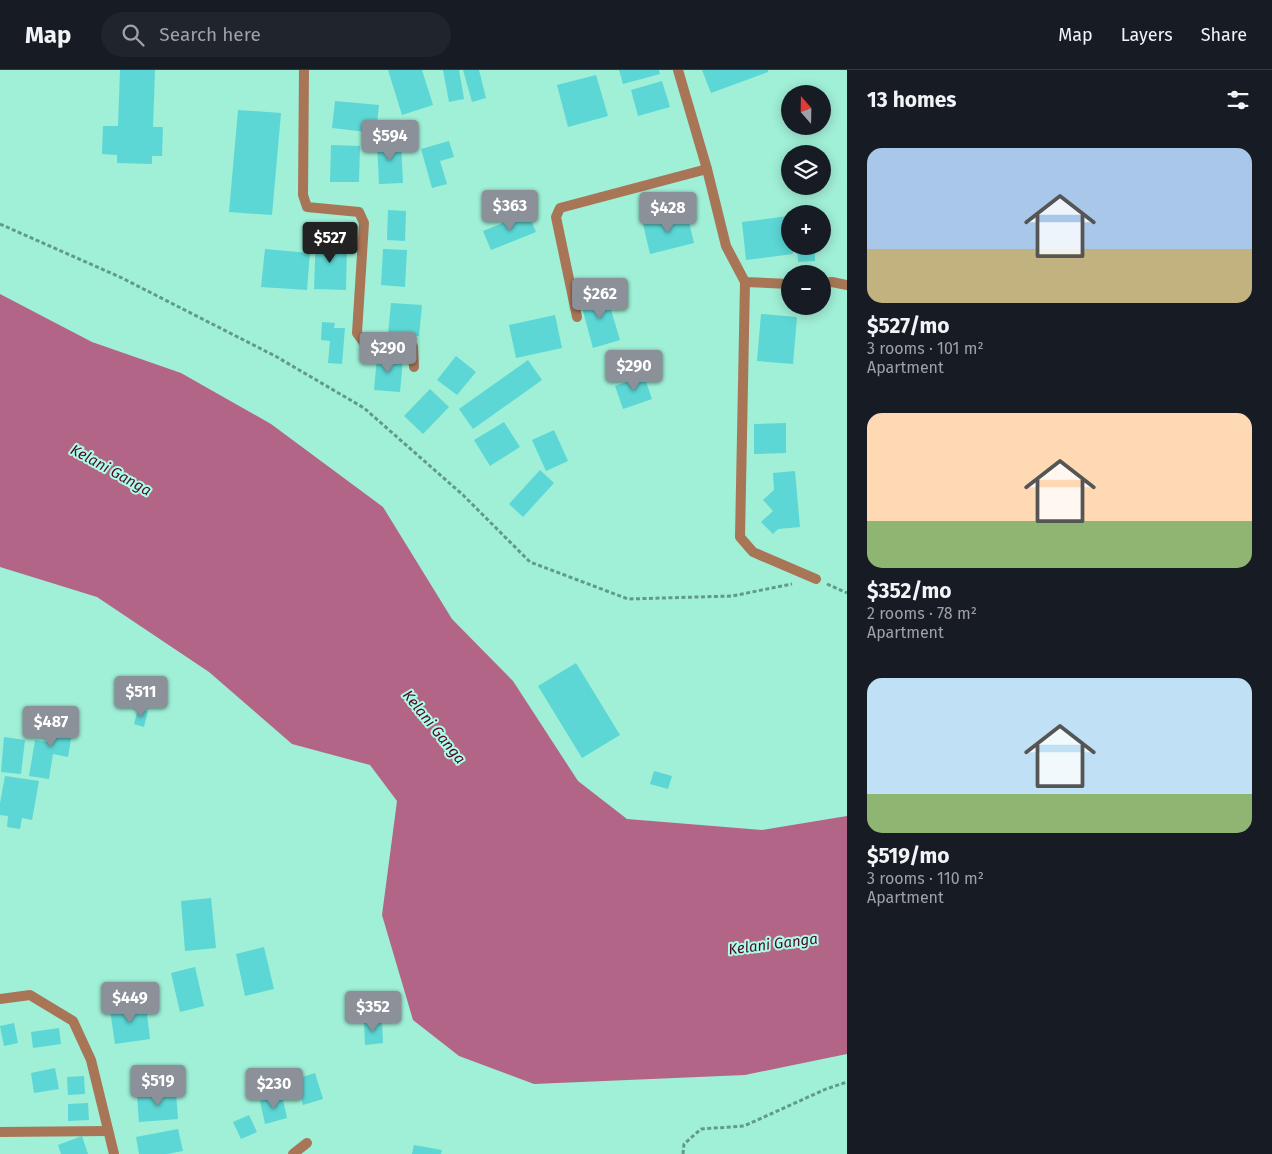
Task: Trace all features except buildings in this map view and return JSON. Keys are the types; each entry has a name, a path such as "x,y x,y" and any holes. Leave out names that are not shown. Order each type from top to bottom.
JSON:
{"street":[{"path":"304,70 303,195 305,201 307,206 359,212 364,223 357,333 365,344 413,347 414,367"},
{"path":"678,70 707,169 726,246 745,282 740,537 753,552 816,579"},
{"path":"577,317 556,217 560,208 707,169"},
{"path":"745,282 781,284"},
{"path":"831,282 847,285"},
{"path":"0,999 30,995 73,1021 91,1060 114,1154"},
{"path":"0,1132 108,1131"},
{"path":"293,1154 308,1144"}],"path":[{"path":"0,224 122,278 277,357 364,408 463,495 530,562 628,599 732,596 816,579 847,593"},
{"path":"682,1154 684,1144 701,1129 744,1126 826,1089 847,1082"}],"water":[{"name":"Kelani Ganga","path":"0,294 92,342 181,373 271,424 383,507 452,619 513,681 578,781 627,819 762,830 847,816 847,1054 745,1075 534,1084 459,1056 413,1020 382,915 397,801 370,765 292,744 209,672 97,597 0,567"}]}
